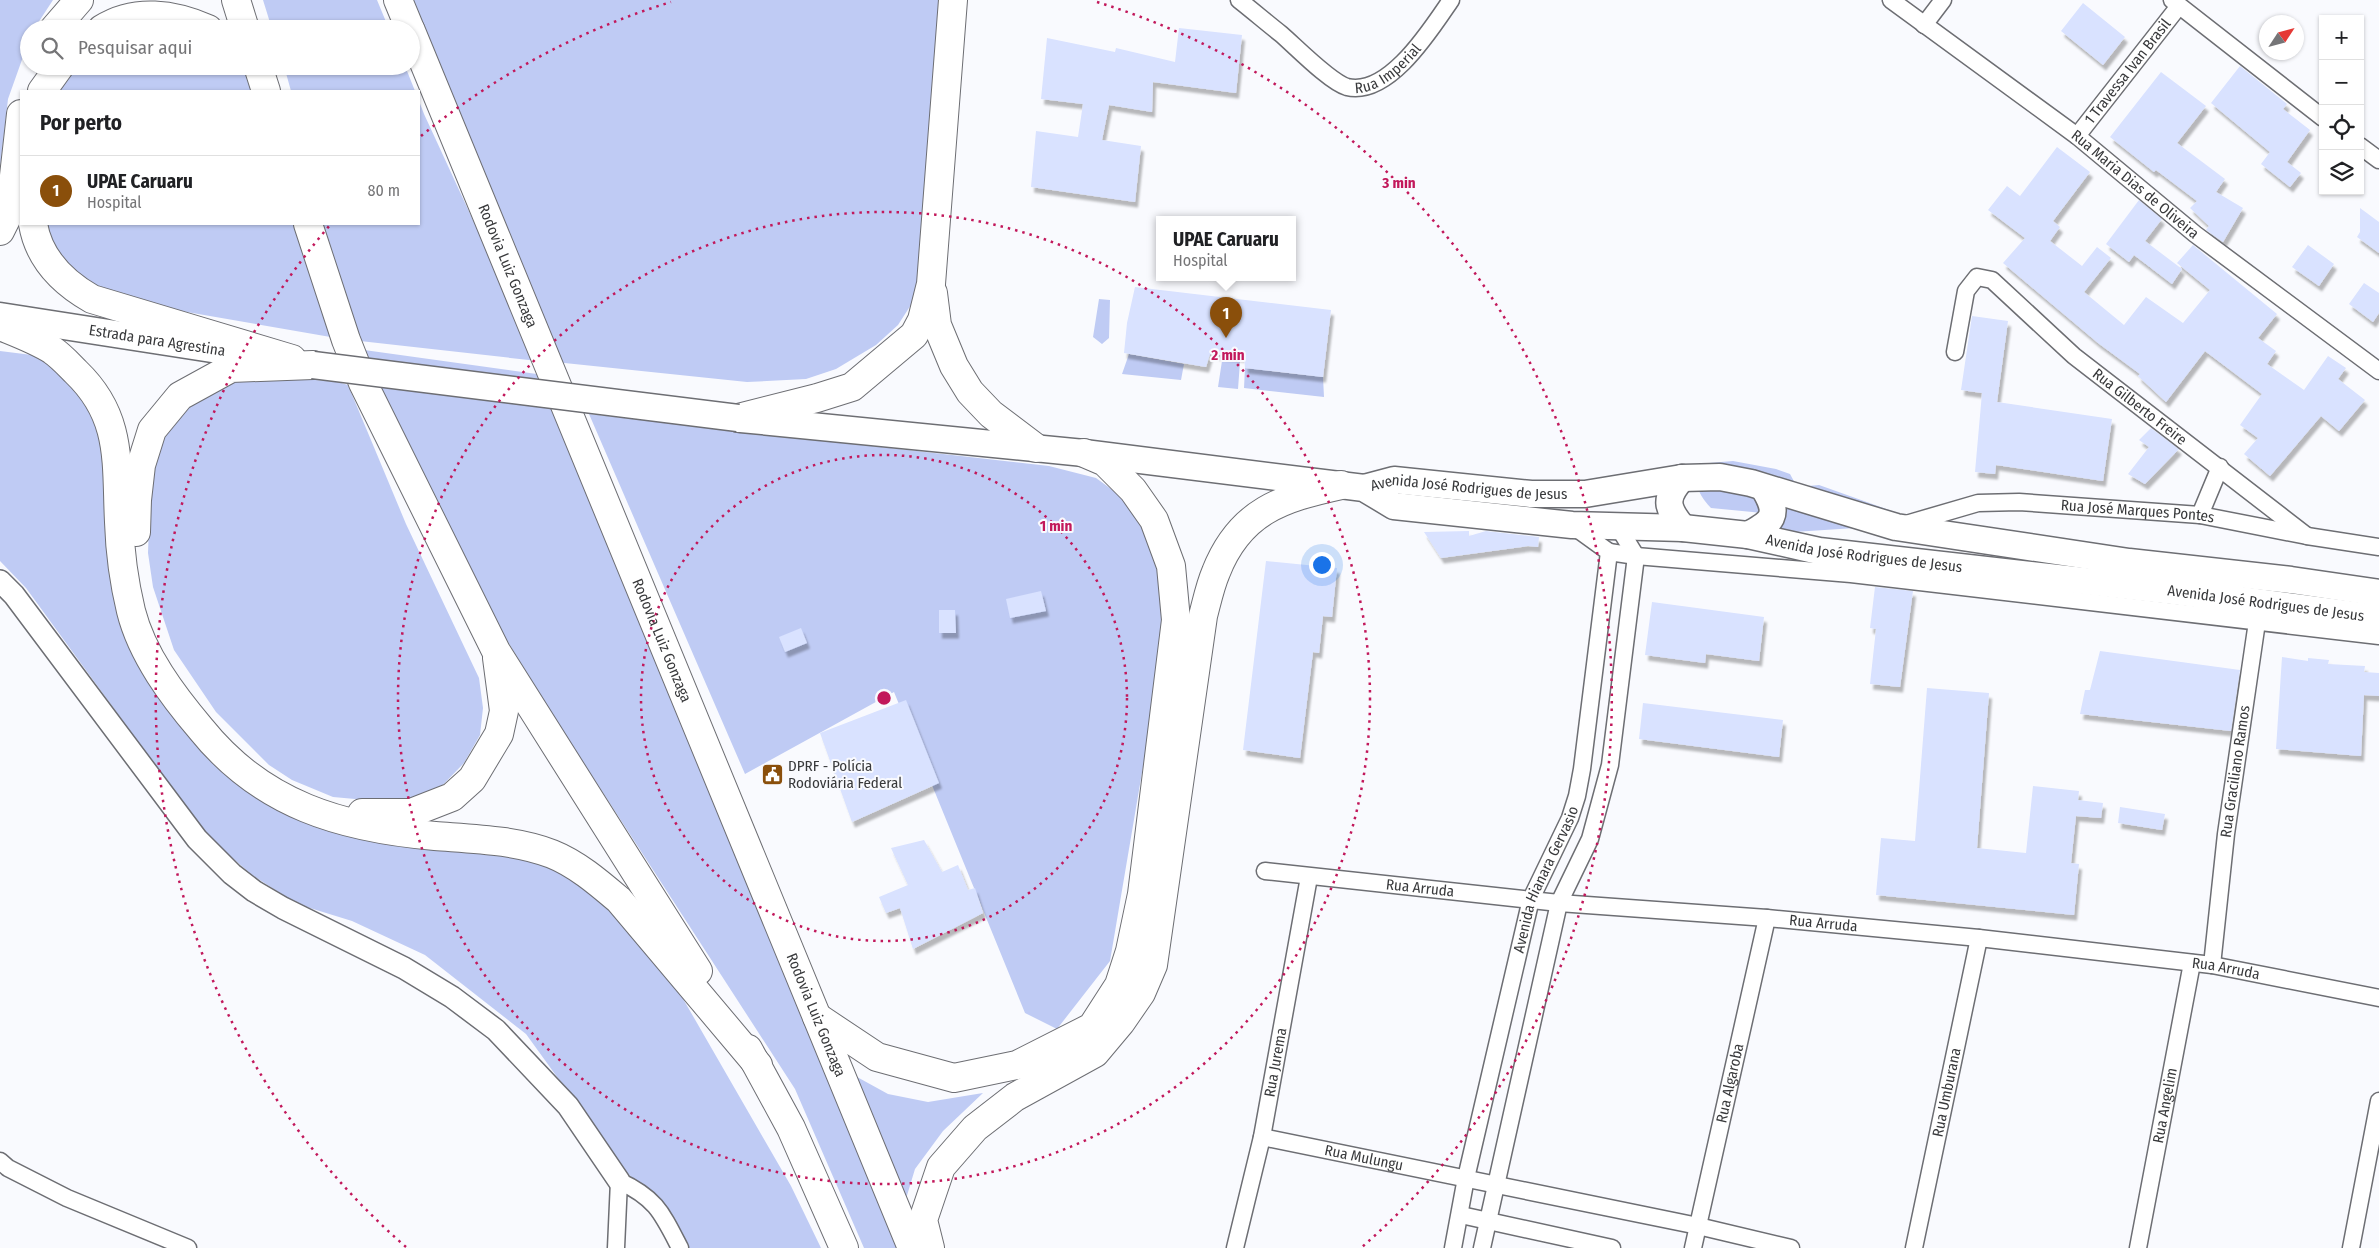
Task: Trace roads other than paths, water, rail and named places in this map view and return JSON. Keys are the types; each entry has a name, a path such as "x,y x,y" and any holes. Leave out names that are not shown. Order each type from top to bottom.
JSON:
{"highway":[{"path":"62,20 79,0"},
{"path":"236,0 242,20"},
{"name":"Rodovia Luiz Gonzaga","path":"398,0 407,20"},
{"path":"738,418 852,387 914,335 922,320 931,284 953,0"},
{"path":"124,20 158,14 186,20"},
{"name":"Rodovia Luiz Gonzaga","path":"420,52 912,1248"},
{"path":"26,90 31,75"},
{"path":"43,90 54,75"},
{"path":"261,75 266,90"},
{"path":"0,231 10,211 20,123"},
{"path":"33,225 36,241 45,258 74,288 92,299 313,365"},
{"path":"308,225 341,326 363,382 496,651 758,1065 791,1128 844,1248"},
{"path":"931,284 937,325 954,366 966,385 991,414 1036,448"},
{"path":"0,326 52,350 81,377 104,406 116,449 122,567 131,614 158,670 180,704 234,765 271,792 336,820 397,832 513,844 553,854 595,879 618,900 758,1065"},
{"path":"313,365 231,368 180,396 152,430 141,465 135,547 139,580 163,648 178,673 196,700 231,742 256,765 282,784 320,802 358,813 411,814 452,797 472,780 499,734 504,711 496,651"},
{"path":"817,1017 877,1057 954,1078 1017,1065 1092,1027 1119,985 1130,951 1142,894 1176,620 1172,566 1154,520 1134,490 1105,462 1084,453"},
{"path":"930,1248 923,1220 941,1167 975,1128 1015,1097 1095,1052 1121,1022 1136,1000 1153,965 1203,616 1216,572 1234,537 1252,519 1298,494 1352,487"}],"main road":[{"name":"Estrada para Agrestina","path":"0,316 313,365 738,418 1084,453 1352,487"},
{"name":"Avenida José Rodrigues de Jesus","path":"1352,487 1394,480 1531,494 1585,494 1682,478 1720,477 1751,484 1896,527 2130,562 2291,580 2379,594"},
{"path":"1682,478 1670,492 1669,504 1673,516 1683,528"},
{"name":"Avenida José Rodrigues de Jesus","path":"1352,487 1394,506 1572,525 1683,528 1748,535 1819,550 2173,591 2379,618"},
{"path":"1748,535 1766,525 1773,515 1773,503 1766,490"}],"street":[{"name":"Rua Imperial","path":"1240,0 1324,72 1347,87 1372,86 1399,67 1432,27 1451,0"},
{"name":"Rua Maria Dias de Oliveira","path":"1891,0 2077,136 2195,234 2379,371"},
{"path":"1924,25 1943,0"},
{"path":"2176,3 2319,115"},
{"name":"1 Travessa Ivan Brasil","path":"2077,136 2176,3"},
{"path":"2364,149 2379,160"},
{"name":"Rua Gilberto Freire","path":"1955,352 1966,291 1977,277 1992,280 2074,356 2307,536"},
{"path":"2200,515 2220,467"},
{"name":"Rua José Marques Pontes","path":"1896,527 1978,503 2019,502 2200,515 2307,536 2379,547"},
{"path":"1572,525 1609,552 1636,556 1851,574 2379,636"},
{"path":"1617,525 1636,556"},
{"name":"Avenida Hianara Gervasio","path":"1454,1248 1466,1178 1531,899 1570,818 1576,796 1582,769 1609,552"},
{"name":"Avenida Hianara Gervasio","path":"1482,1248 1498,1185 1559,903 1590,839 1610,765 1636,556"},
{"path":"0,581 14,595 197,838 232,874 283,908 404,968 452,997 496,1030 568,1106 619,1181 640,1191 663,1214 680,1248"},
{"path":"2257,622 2299,608"},
{"name":"Rua Graciliano Ramos","path":"2212,965 2226,834 2257,622"},
{"name":"Rua Arruda","path":"1265,871 1559,903 1767,918 1978,938 2192,962 2379,998"},
{"name":"Rua Jurema","path":"1236,1248 1262,1137 1309,877"},
{"name":"Rua Algaroba","path":"1693,1248 1767,918"},
{"name":"Rua Umburana","path":"1914,1248 1978,938"},
{"name":"Rua Angelim","path":"2138,1248 2192,962"},
{"path":"2351,1248 2379,1101"},
{"name":"Rua Mulungu","path":"1262,1137 1698,1226 1792,1248"},
{"path":"0,1161 8,1168 67,1198 188,1248"},
{"path":"616,1248 619,1181"},
{"path":"1461,1215 1612,1248"}],"place":[{"name":"UPAE Caruaru","path":"1226,338"},
{"name":"DPRF - Polícia Rodoviária Federal","path":"772,775"}]}
